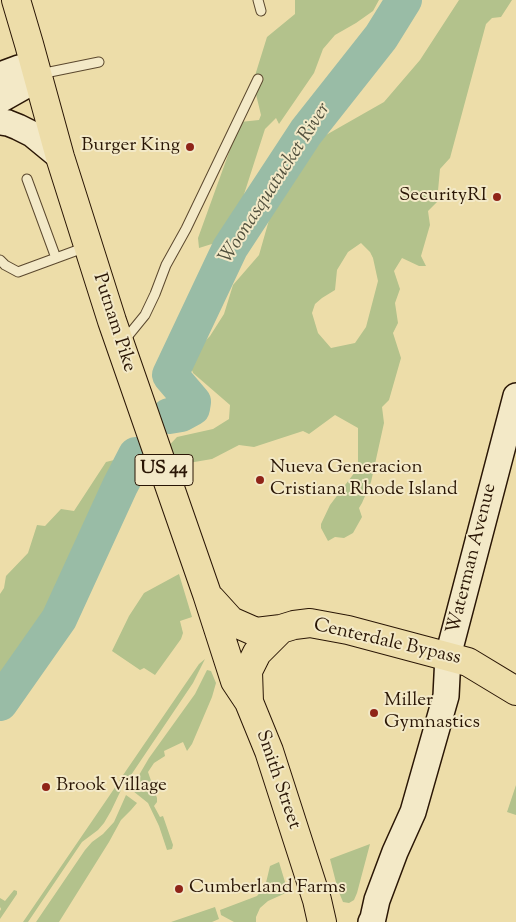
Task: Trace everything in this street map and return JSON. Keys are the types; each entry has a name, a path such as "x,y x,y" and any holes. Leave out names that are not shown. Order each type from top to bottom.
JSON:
{"main road":[{"name":"Putnam Pike","path":"16,0 60,157 120,346 222,642"},
{"path":"0,76 19,68 37,73 23,87 0,100"},
{"path":"0,122 8,123 32,134 60,157"},
{"name":"Waterman Avenue","path":"371,922 395,852 413,812 446,696 448,656 516,396"},
{"name":"US 44","path":"207,594 231,621 268,631"},
{"name":"Centerdale Bypass","path":"222,642 310,623 348,630 468,662 516,691"},
{"path":"249,702 248,671 268,631"},
{"name":"Smith Street","path":"222,642 235,681 249,702 269,751 300,844 322,922"}],"lane":[{"path":"258,0 261,11"},
{"path":"37,73 99,62"},
{"path":"120,346 145,315 166,265 186,229 258,79"},
{"path":"27,179 56,258"},
{"path":"0,260 18,272 88,246"}],"green space":[{"path":"295,0 379,0 373,11 335,35 323,49 314,73 279,124 276,118 265,129 238,213 215,243 199,248 198,238 240,122 259,120 261,115 253,82 267,37 295,14"},
{"path":"459,0 512,0 501,17 492,18 486,24 450,158 440,169 437,202 428,211 430,225 421,256 426,266 419,266 402,258 394,271 400,289 395,303 398,323 393,333 401,358 389,400 382,407 384,423 371,482 359,508 362,517 353,533 344,538 335,537 328,541 321,528 321,524 330,505 358,468 358,428 335,415 309,434 303,431 254,447 239,445 212,459 165,467 162,453 177,437 213,429 229,419 230,405 193,373 188,359 210,336 224,314 233,285 259,255 273,206 283,184 299,158 326,135 384,102 420,60","holes":["361,243 370,252 378,281 366,327 355,343 331,348 318,333 312,313 315,304 335,290 337,270 348,252"]},
{"path":"138,454 74,569 33,649 0,699 0,594 4,588 6,576 28,553 37,525 45,526 61,509 74,511 106,462"},
{"path":"179,574 192,617 180,621 183,633 181,639 155,675 144,668 140,670 112,651 129,616 144,593"},
{"path":"205,659 193,683 127,781 123,783 119,781 199,664"},
{"path":"207,670 211,671 216,683 192,744 187,751 183,742 164,751 165,756 154,763 148,772 157,798 154,806 160,817 163,816 173,845 172,849 167,850 159,826 148,803 133,791 132,787 149,758 195,694"},
{"path":"516,785 516,815 507,812"},
{"path":"116,786 121,790 104,823 82,842 28,922 23,922"},
{"path":"126,795 137,803 121,820 59,922 36,922 85,850 114,822"},
{"path":"370,844 354,900 349,903 343,902 330,859"},
{"path":"279,862 288,892 268,901 260,908 256,922 234,922 221,915 220,910 257,896 265,887 270,866"},
{"path":"14,890 17,891 17,894 0,919 0,898 5,901"},
{"path":"215,907 219,919 212,922 171,922"}],"waterway":[{"name":"Woonasquatucket River","path":"169,416 181,414 192,408 193,402 170,375 230,248 306,132 381,37 404,0"},
{"name":"Woonasquatucket River","path":"0,703 59,619 136,455"}],"place":[{"name":"Burger King","path":"190,147"},
{"name":"SecurityRI","path":"497,197"},
{"name":"Nueva Generacion Cristiana Rhode Island","path":"260,480"},
{"name":"Miller Gymnastics","path":"374,713"},
{"name":"Brook Village","path":"46,787"},
{"name":"Cumberland Farms","path":"179,889"}]}
